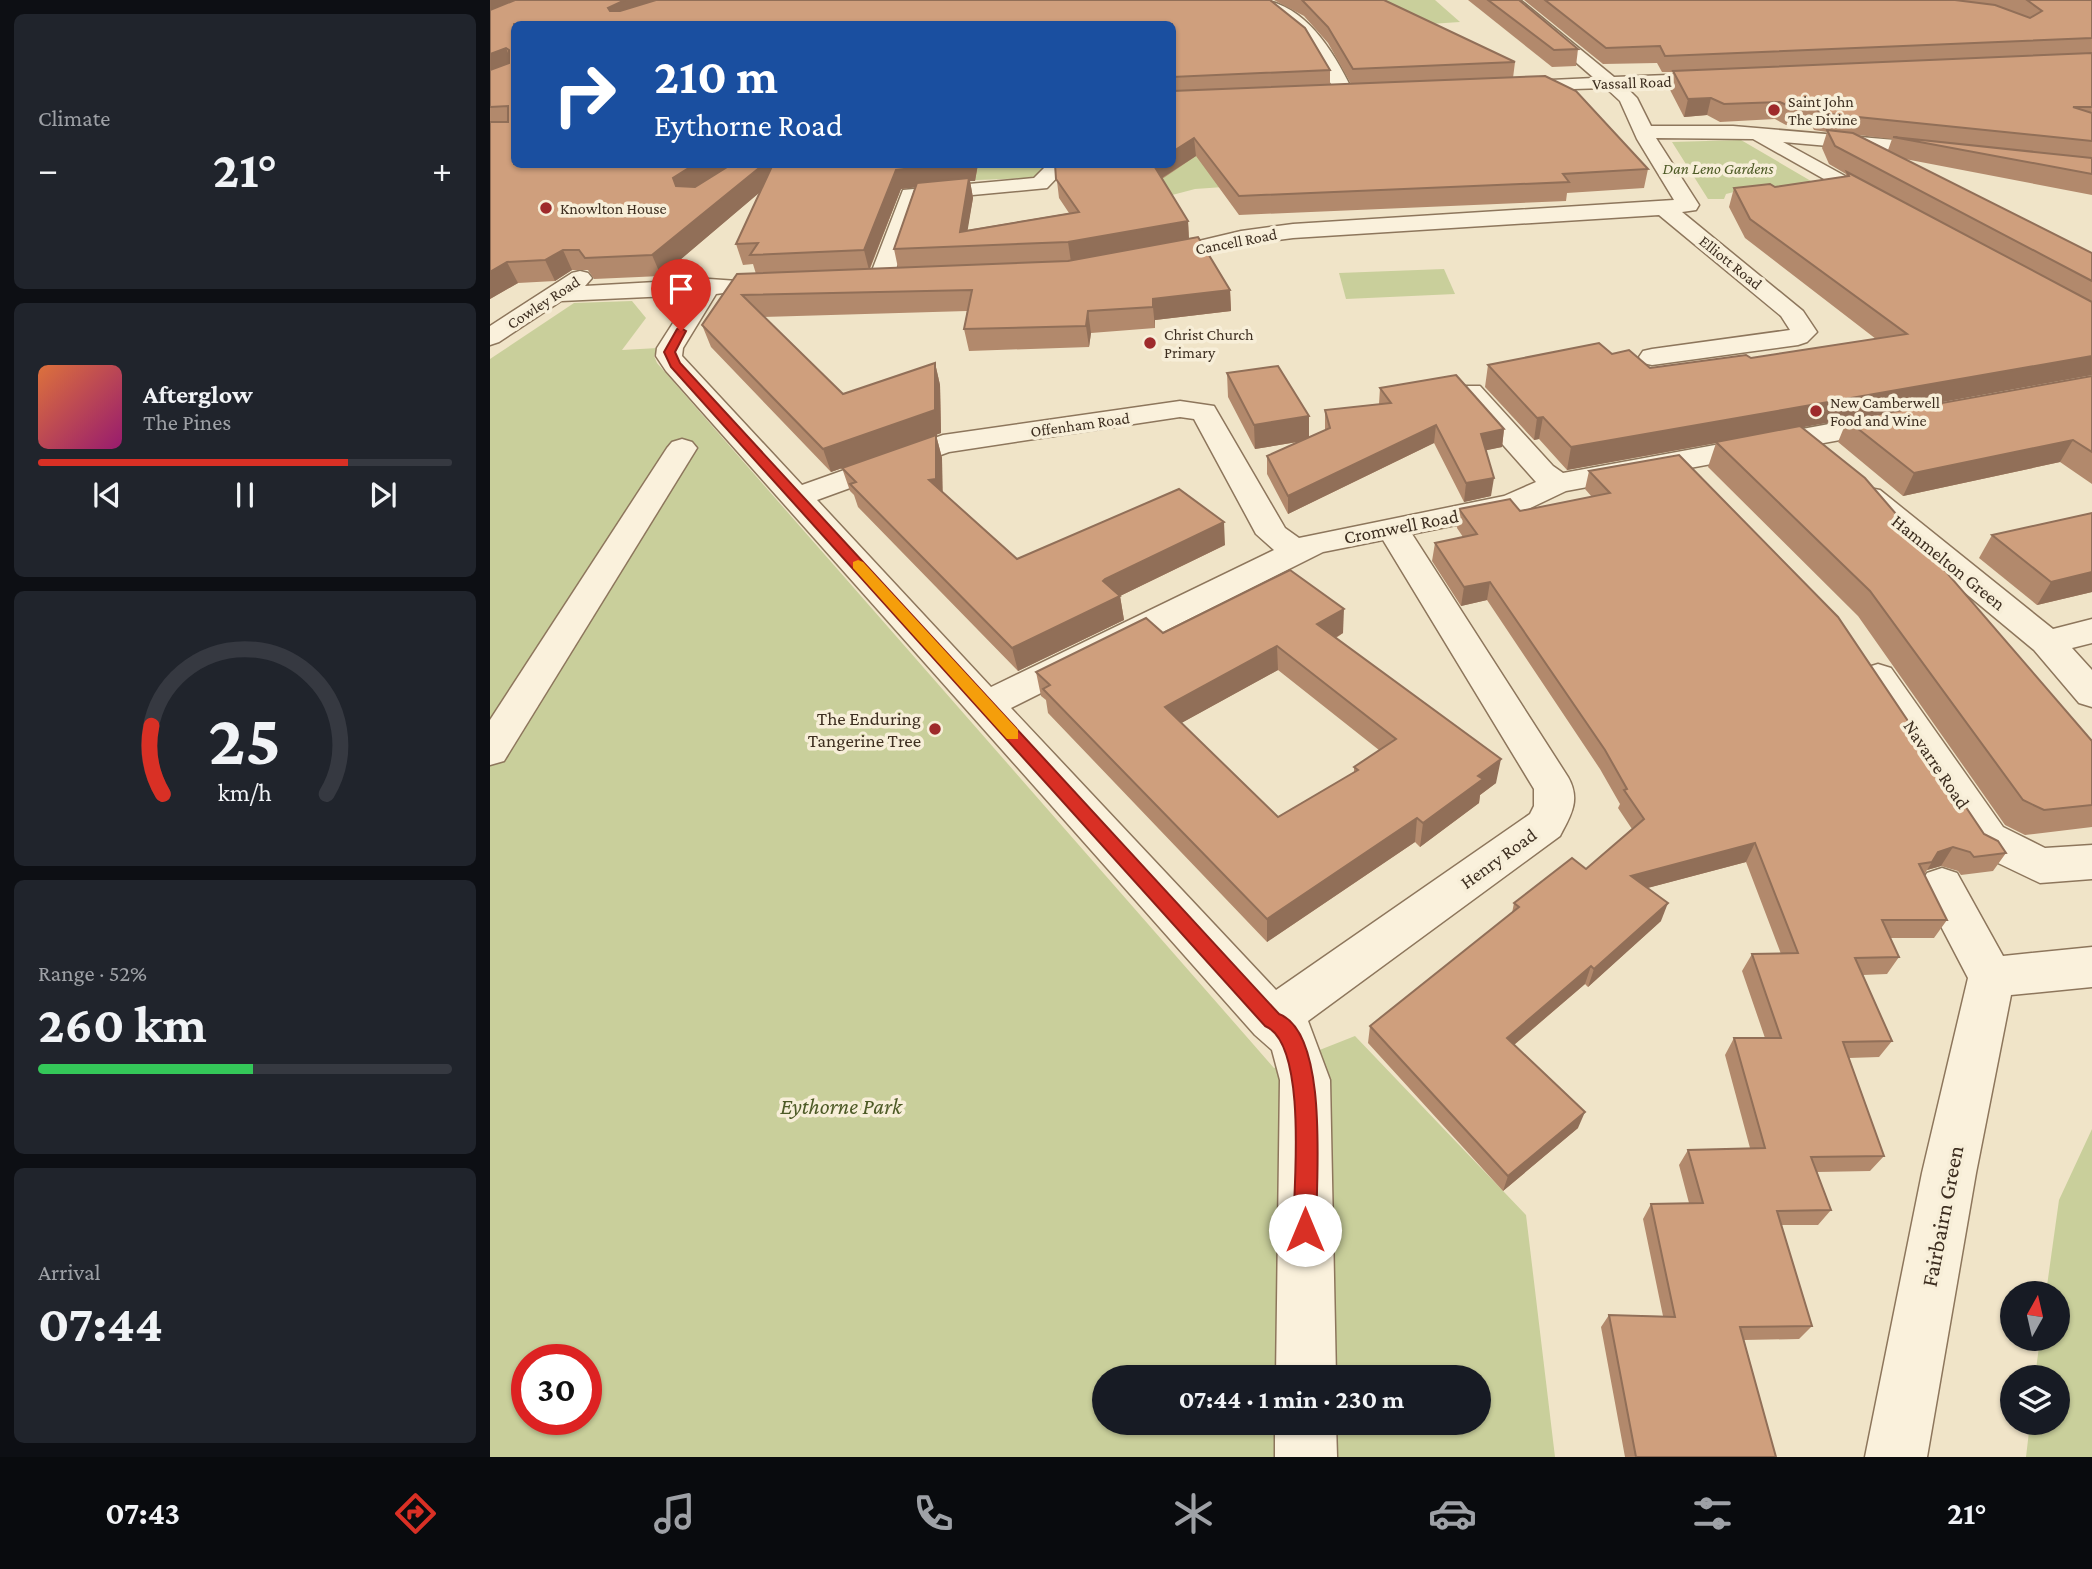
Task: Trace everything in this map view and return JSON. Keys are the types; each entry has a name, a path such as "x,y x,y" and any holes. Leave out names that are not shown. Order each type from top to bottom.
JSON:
{"street":[{"path":"1263,0 1300,23 1320,43 1352,94 1324,95"},
{"path":"1511,0 1629,98 1644,132 1688,205 1664,208"},
{"name":"Vassall Road","path":"1488,88 1615,87 1743,77"},
{"path":"1644,132 1733,132 1815,137 1956,152"},
{"path":"1757,135 1896,213"},
{"path":"880,281 910,194 1040,184 1056,168"},
{"name":"Cancell Road","path":"1133,263 1241,238 1293,231 1664,208"},
{"name":"Elliott Road","path":"1651,357 1798,337 1804,332 1791,311 1664,208"},
{"name":"Cowley Road","path":"490,337 559,294 595,267"},
{"path":"854,282 905,280"},
{"path":"559,294 729,286 670,348 669,356 1272,1020 1283,1024 1294,1041 1305,1080 1306,1365"},
{"path":"1460,380 1542,471 1558,483"},
{"name":"Offenham Road","path":"797,497 943,444 1180,409 1195,410 1204,412 1272,534 1296,551"},
{"name":"Cromwell Road","path":"986,705 1296,551 1332,539 1513,504 1558,483 1680,458 1919,416"},
{"name":"Hammelton Green","path":"1797,438 2047,642 2092,694"},
{"path":"490,751 682,448"},
{"path":"1680,458 1709,487"},
{"name":"Henry Road","path":"1272,1020 1545,825 1555,807 1554,788 1392,528"},
{"path":"2047,642 2092,631"},
{"name":"Navarre Road","path":"1858,647 1988,839 2039,866 2092,862"},
{"path":"1942,886 1991,977 2092,967"},
{"name":"Fairbairn Green","path":"1896,1457 1991,977"},
{"path":"1306,1435 1306,1457"}],"green space":[{"path":"1374,0 1435,0 1460,22 1415,25"},
{"name":"Dan Leno Gardens","path":"1741,140 1828,191 1742,190 1726,194 1724,199 1708,199 1672,142"},
{"path":"1251,152 1238,186 1195,189 1138,204 1163,179 1165,168 1176,168 1176,155"},
{"path":"925,168 1047,168 1035,178 921,182"},
{"path":"1444,269 1455,294 1346,299 1339,273"},
{"name":"Eythorne Park","path":"632,301 646,318 622,350 658,348 654,356 657,363 1274,1068 1355,1036 1526,1215 1555,1457 490,1457 490,359 574,303"},
{"path":"2092,1129 2092,1457 2026,1457 2029,1435 2070,1435 2070,1365 2037,1365 2038,1351 2070,1351 2070,1281 2048,1281 2059,1200"}],"building":[{"path":"515,0 625,0 608,8 610,11 620,11 656,0 1270,0 1305,28 1330,70 1176,77 1176,21 511,21 511,168 689,168 673,178 676,186 695,187 726,168 759,168 652,255 585,258 579,250 563,250 545,260 507,262 490,272 490,122 508,122 508,106 490,107 490,70 509,63 509,50 506,48 490,54 490,10"},
{"path":"1302,0 1384,0 1515,62 1353,69 1328,27"},
{"path":"1488,0 1519,0 1578,49 1554,50"},
{"path":"1545,0 1955,0 1995,5 2030,18 2042,11 2027,0 2092,0 2092,38 1665,56 1660,46 1606,48"},
{"path":"2092,53 2092,107 2073,107 2092,113 2092,141 1819,113 1817,106 1791,107 1780,102 1724,104 1711,98 1688,99 1673,71"},
{"path":"1545,76 1576,91 1648,169 1563,174 1569,182 1239,196 1194,138 1176,149 1176,91"},
{"path":"1827,130 1853,133 2092,253 2092,281 1835,146"},
{"path":"1893,137 2092,158 2092,174"},
{"path":"771,168 913,168 896,170 864,250 750,255 758,243 736,244"},
{"path":"1055,168 1155,168 1188,221 1068,242 894,249 917,183 969,178 960,232 1079,212 1056,179"},
{"path":"1847,172 2092,302 2092,356 1571,447 1543,417 1537,418 1488,365 1599,343 1612,354 1629,350 1650,368 1746,355 1751,358 1907,334 1750,219 1734,188 1770,184 1775,187 1849,176"},
{"path":"1198,237 1230,290 1153,299 1153,307 1088,311 1086,326 964,329 972,290 742,295 843,394 935,363 935,410 823,449 702,325 737,274 1068,261"},
{"path":"1278,366 1309,416 1254,425 1227,373"},
{"path":"1456,375 1504,429 1481,434 1494,478 1466,483 1436,425 1288,496 1267,456 1330,428 1325,410 1391,403 1380,388"},
{"path":"2092,376 2092,452 2073,440 1914,473 1847,420"},
{"path":"1800,426 1865,478 2092,741 2092,805 2044,810 2023,800 1870,591 1716,442"},
{"path":"936,435 936,479 929,480 1017,559 1179,489 1224,522 1105,579 1103,581 1120,596 1012,648 850,484 856,482 842,468"},
{"path":"1679,455 1838,617 1984,834 1998,841 2006,853 1974,857 1970,852 1953,847 1938,852 1932,862 1919,864 1947,920 1882,920 1899,957 1855,958 1892,1041 1843,1042 1884,1156 1811,1157 1831,1210 1777,1211 1812,1326 1740,1327 1776,1457 1636,1457 1609,1315 1675,1317 1651,1204 1703,1203 1688,1150 1765,1148 1734,1038 1781,1038 1752,954 1798,953 1755,843 1631,876 1668,903 1594,969 1591,966 1507,1038 1585,1112 1508,1176 1370,1026 1519,907 1514,903 1572,858 1586,869 1644,819 1624,790 1627,789 1605,750 1490,582 1464,587 1435,543 1477,534 1459,509 1510,499 1520,511 1610,493 1589,471"},
{"path":"2092,513 2092,572 2051,582 1992,535"},
{"path":"1290,570 1344,609 1317,624 1501,759 1478,776 1483,779 1423,823 1417,818 1267,919 1043,689 1050,685 1036,672 1146,618 1163,633","holes":["1277,646 1396,739 1354,767 1358,770 1278,817 1165,707"]}],"slow traffic":[{"path":"858,565 1013,734"}],"place":[{"name":"Saint John The Divine","path":"1774,110"},
{"name":"Knowlton House","path":"546,208"},
{"name":"Christ Church Primary","path":"1150,343"},
{"name":"New Camberwell Food and Wine","path":"1816,411"},
{"name":"The Enduring Tangerine Tree","path":"935,729"}],"route":[{"path":"681,331 669,352 675,365 1272,1020 1283,1024 1294,1041 1305,1080 1305,1230"}]}
